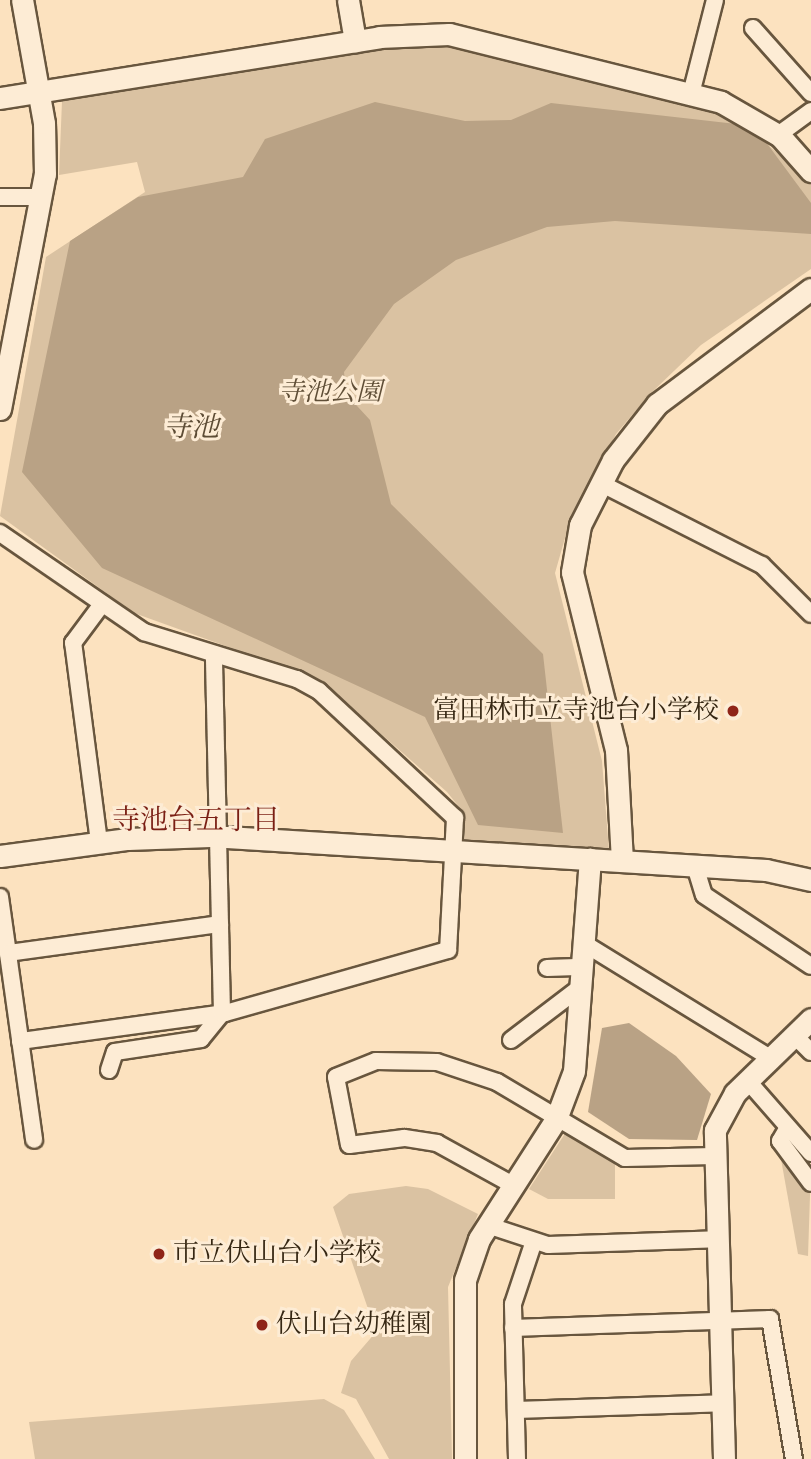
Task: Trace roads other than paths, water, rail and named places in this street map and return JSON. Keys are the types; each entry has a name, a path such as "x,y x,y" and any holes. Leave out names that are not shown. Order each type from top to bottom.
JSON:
{"street":[{"path":"0,409 41,197 45,145 22,0"},
{"path":"348,0 355,40"},
{"path":"691,94 715,0"},
{"path":"754,28 811,93"},
{"path":"0,98 355,40 449,34 691,94 741,110 778,135 811,171"},
{"path":"778,135 811,111"},
{"path":"0,197 41,197"},
{"path":"622,861 616,750 572,572 580,525 632,431 657,404 811,289"},
{"path":"602,484 762,565 811,614"},
{"path":"0,533 144,632 319,691 448,807 455,818 448,950 222,1013 20,1041"},
{"path":"99,842 73,643 102,604"},
{"path":"109,1070 115,1052 201,1039 222,1013 214,654"},
{"path":"0,856 99,842 218,837 695,866 811,880"},
{"path":"465,1459 462,1300 470,1260 487,1225 557,1117 576,1059 590,859"},
{"path":"695,866 704,895 811,966"},
{"path":"0,897 8,953 5,972 20,1041 34,1140"},
{"path":"8,953 220,924"},
{"path":"585,944 769,1058"},
{"path":"547,968 583,976"},
{"path":"511,1040 583,976"},
{"path":"724,1459 714,1156 719,1118 747,1080 811,1018"},
{"path":"794,1035 811,1052"},
{"path":"513,1185 437,1143 404,1138 349,1146 337,1077 376,1060 437,1062 497,1082 625,1158 714,1156"},
{"path":"747,1080 787,1129 811,1153"},
{"path":"787,1129 780,1141 811,1183"},
{"path":"487,1225 533,1244 716,1239"},
{"path":"517,1459 513,1328 517,1287 533,1244"},
{"path":"513,1328 770,1319 794,1459"},
{"path":"516,1410 722,1403"}],"water":[{"name":"寺池","path":"375,102 465,121 511,120 551,103 754,126 811,203 811,234 615,221 547,227 456,260 394,304 344,372 346,394 370,420 391,504 543,654 563,833 478,825 425,717 102,568 22,472 70,241 138,197 243,177 265,139"},
{"path":"629,1023 676,1056 711,1094 697,1140 629,1139 588,1112 602,1028"}],"place":[{"name":"富田林市立寺池台小学校","path":"733,711"},
{"name":"市立伏山台小学校","path":"159,1254"},
{"name":"伏山台幼稚園","path":"262,1325"}],"district":[{"name":"寺池台五丁目","path":"196,821"}],"park label":[{"name":"寺池公園","path":"330,393"}]}
